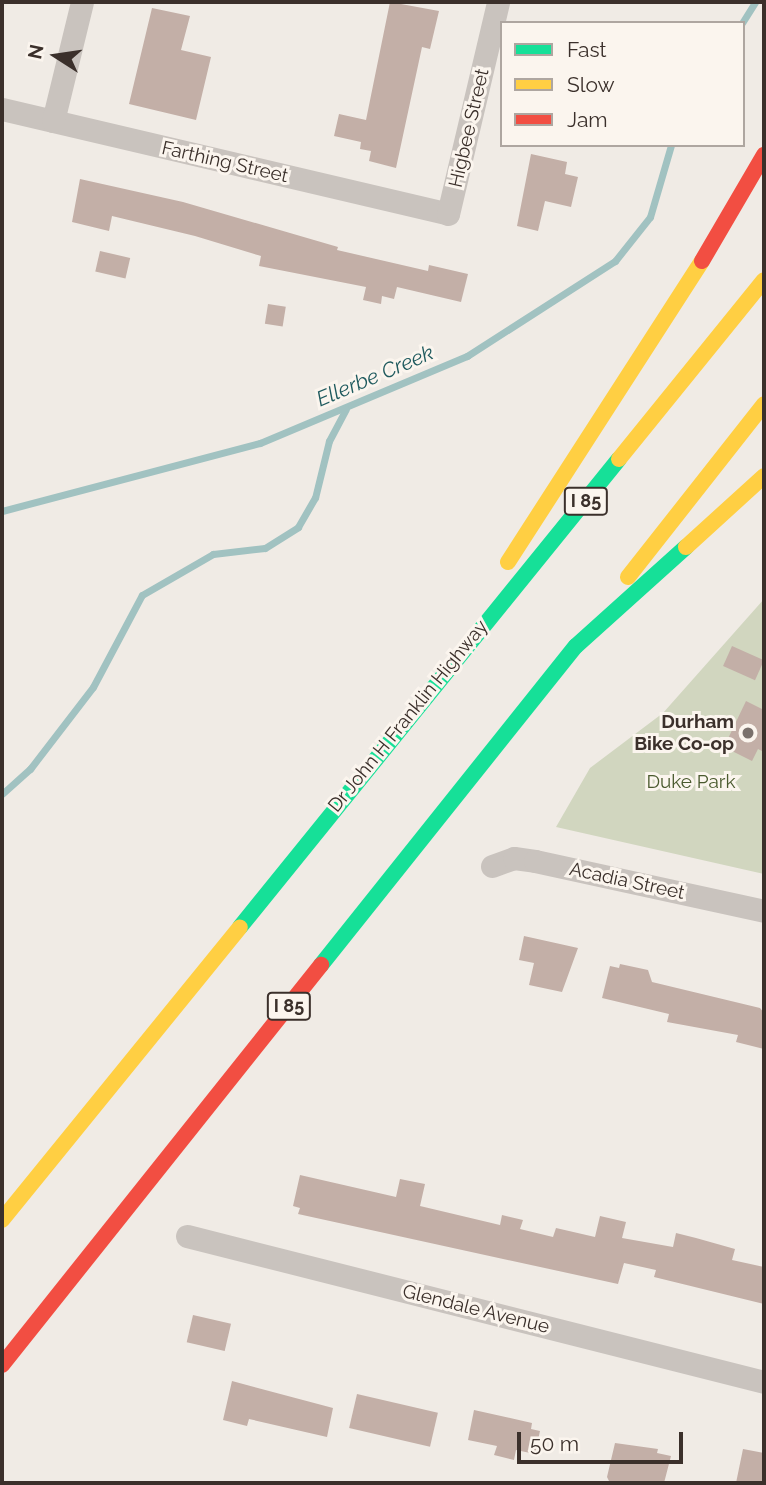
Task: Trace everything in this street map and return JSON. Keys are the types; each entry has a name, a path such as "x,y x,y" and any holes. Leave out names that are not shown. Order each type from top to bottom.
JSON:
{"highway":[{"path":"500,574 685,289 764,155"},
{"name":"Dr John H Franklin Highway","path":"2,1220 404,719 648,428 764,280"},
{"name":"I 85","path":"2,1365 576,646 764,404"},
{"path":"576,646 764,476"},
{"path":"404,719 485,596"}],"street":[{"path":"53,121 82,2"},
{"name":"Higbee Street","path":"449,214 498,2"},
{"name":"Farthing Street","path":"2,109 449,214"},
{"name":"Acadia Street","path":"492,866 514,858 535,861 764,911"},
{"name":"Glendale Avenue","path":"187,1236 764,1382"}],"green space":[{"name":"Duke Park","path":"764,599 764,874 556,827 590,768 663,713"}],"building":[{"path":"390,2 439,11 430,49 422,47 396,168 369,161 371,151 360,149 361,142 334,136 339,114 366,120"},
{"path":"152,8 190,16 181,50 211,57 196,120 129,104"},
{"path":"531,154 567,162 565,174 578,177 571,207 545,201 538,231 517,226"},
{"path":"80,179 183,202 338,247 337,250 428,271 429,265 468,274 461,302 397,287 394,299 382,296 381,304 363,300 366,287 259,266 261,256 195,236 112,216 109,231 72,222"},
{"path":"100,251 130,258 125,278 95,271"},
{"path":"268,304 286,307 283,327 265,324"},
{"path":"732,646 764,660 755,680 723,666"},
{"name":"Durham Bike Co-op","path":"746,701 764,710 764,752 758,749 752,761 724,747"},
{"path":"524,936 578,948 562,992 529,985 534,963 519,960"},
{"path":"620,964 648,970 652,982 760,1008 764,1013 764,1049 736,1042 738,1035 667,1022 669,1014 602,998 610,966 619,968"},
{"path":"300,1175 396,1197 400,1179 425,1184 420,1206 500,1225 502,1215 523,1220 520,1229 553,1237 556,1228 595,1237 600,1216 626,1222 622,1238 673,1247 676,1233 696,1238 735,1249 732,1260 764,1267 764,1304 654,1277 656,1270 624,1263 618,1284 298,1214 300,1208 293,1206"},
{"path":"193,1315 231,1324 225,1351 187,1342"},
{"path":"232,1381 333,1408 327,1437 249,1419 247,1426 223,1420"},
{"path":"357,1394 438,1413 430,1447 349,1428"},
{"path":"474,1410 532,1423 531,1429 540,1431 535,1454 516,1450 514,1460 494,1455 497,1446 468,1440"},
{"path":"615,1443 658,1449 657,1453 671,1456 664,1483 610,1483 607,1477"},
{"path":"743,1449 764,1453 764,1483 736,1483"}],"waterway":[{"name":"Ellerbe Creek","path":"743,21 755,2"},
{"name":"Ellerbe Creek","path":"2,511 260,443 467,356 615,261 650,217 670,147"},
{"path":"2,794 30,769 93,687 142,595 213,554 265,548 298,527 315,498 329,441 346,409"}],"traffic: fast":[{"path":"240,927 619,459"},
{"path":"321,965 576,646 686,547"}],"traffic: slow":[{"path":"508,562 702,261"},
{"path":"619,459 764,280"},
{"path":"628,577 764,404"},
{"path":"686,547 764,476"},
{"path":"2,1220 240,927"}],"traffic: jam":[{"path":"702,261 764,155"},
{"path":"2,1365 321,965"}],"place":[{"name":"Durham Bike Co-op","path":"748,733"}]}
